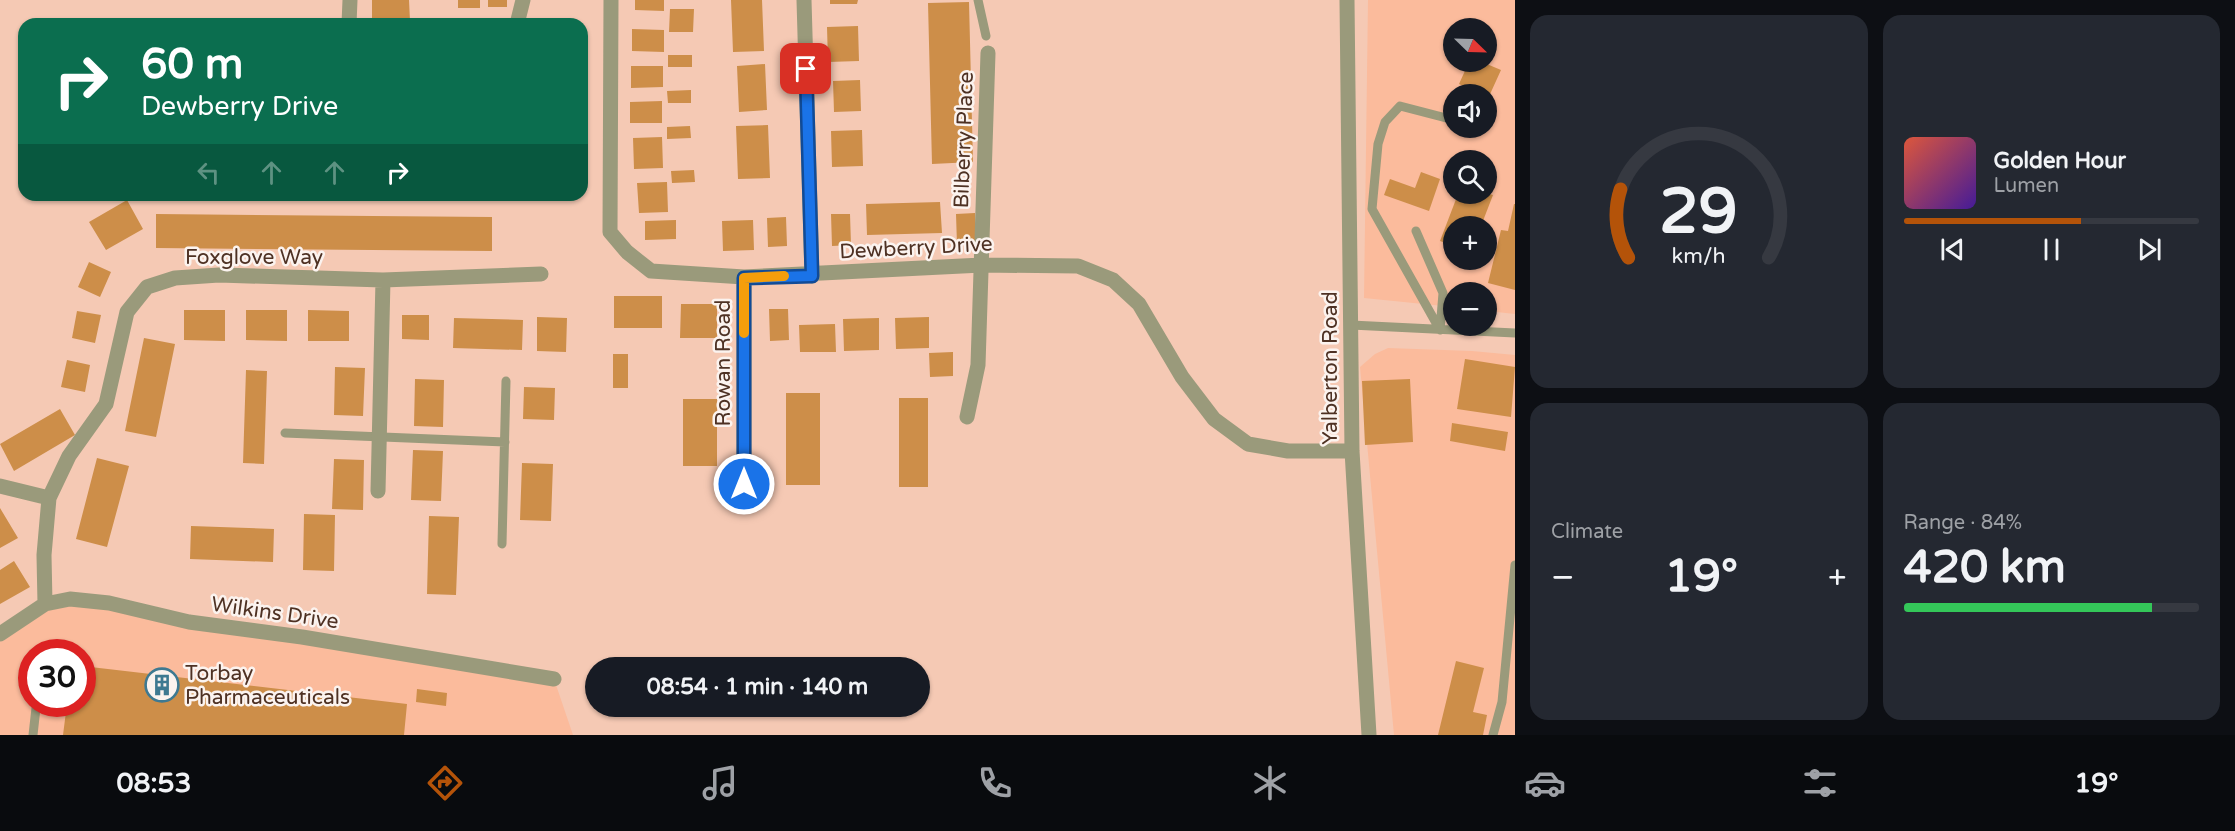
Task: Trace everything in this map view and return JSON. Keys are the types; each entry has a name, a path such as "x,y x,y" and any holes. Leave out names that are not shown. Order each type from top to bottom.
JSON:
{"street":[{"path":"350,0 350,18"},
{"path":"519,18 523,0"},
{"name":"Dewberry Drive","path":"611,0 610,232 627,252 651,271 744,278 982,265 1078,266 1113,280 1139,304 1182,377 1214,419 1248,444 1288,451 1352,451"},
{"path":"804,0 812,276"},
{"name":"Yalberton Road","path":"1347,0 1352,451 1369,735"},
{"name":"Bilberry Place","path":"967,417 978,365 988,53"},
{"name":"Foxglove Way","path":"49,498 69,456 106,404 127,312 147,287 175,278 219,275 383,280 541,274"},
{"name":"Rowan Road","path":"744,278 744,484"},
{"path":"378,491 383,280"},
{"path":"0,486 49,498 44,555 45,604"},
{"name":"Wilkins Drive","path":"0,634 45,604 70,599 110,603 189,622 313,639 554,679"}],"lane":[{"path":"978,0 986,36"},
{"path":"1440,330 1372,209 1378,144 1385,122 1400,106 1443,117"},
{"path":"1416,231 1443,293 1440,330"},
{"path":"1351,325 1515,333"},
{"path":"502,544 506,381"},
{"path":"285,433 379,435 505,442"},
{"path":"1493,735 1502,702 1515,565"},
{"path":"33,735 35,717"}],"shaded area":[{"path":"1368,0 1515,0 1515,314 1497,312 1497,282 1443,282 1443,306 1364,298"},
{"path":"1388,348 1515,355 1515,735 1394,735 1360,367 1375,354"},
{"path":"70,599 554,679 573,735 0,735 0,634"}],"building":[{"path":"372,0 409,0 410,18 372,18"},
{"path":"458,0 480,0 480,8 458,8"},
{"path":"488,0 507,0 507,7 488,7"},
{"path":"635,0 664,0 664,11 635,10"},
{"path":"731,0 762,0 764,51 733,52"},
{"path":"830,0 858,0 857,4 830,4"},
{"path":"969,2 973,162 932,164 928,3"},
{"path":"670,9 694,9 693,32 669,32"},
{"path":"858,26 859,61 828,62 827,27"},
{"path":"632,29 664,30 664,52 632,51"},
{"path":"668,55 692,55 692,67 668,67"},
{"path":"765,64 767,110 739,112 737,66"},
{"path":"631,66 663,66 663,87 631,88"},
{"path":"1497,68 1501,70 1495,84 1459,84 1464,72 1497,72"},
{"path":"860,80 861,111 834,112 833,81"},
{"path":"691,90 691,103 668,103 667,91"},
{"path":"662,101 662,123 630,123 630,102"},
{"path":"768,125 770,178 738,179 736,126"},
{"path":"690,126 691,138 667,139 667,127"},
{"path":"862,130 863,166 832,167 831,131"},
{"path":"662,137 663,168 634,169 633,138"},
{"path":"694,170 695,182 672,183 671,171"},
{"path":"1421,172 1440,179 1429,211 1384,195 1390,179 1415,188"},
{"path":"667,182 668,212 639,213 637,183"},
{"path":"128,201 143,229 106,250 89,222"},
{"path":"940,202 942,233 867,235 866,204"},
{"path":"1454,204 1490,204 1485,216 1450,216"},
{"path":"1515,204 1515,290 1497,285 1497,282 1488,282 1491,270 1497,270 1497,246 1501,230 1508,231"},
{"path":"975,213 976,244 957,245 956,214"},
{"path":"156,214 492,217 492,251 156,248"},
{"path":"831,214 850,214 851,245 832,246"},
{"path":"786,217 787,246 768,247 767,218"},
{"path":"676,220 676,239 645,240 645,221"},
{"path":"753,220 754,250 723,251 722,221"},
{"path":"89,262 111,272 100,297 78,287"},
{"path":"614,296 662,296 662,328 614,328"},
{"path":"681,304 717,304 717,338 680,338"},
{"path":"769,309 788,309 789,340 770,341"},
{"path":"184,310 225,310 225,341 184,340"},
{"path":"246,310 287,310 287,341 246,340"},
{"path":"308,310 349,311 349,341 308,341"},
{"path":"77,311 101,315 95,343 72,338"},
{"path":"402,315 429,315 429,340 402,339"},
{"path":"537,317 567,318 566,352 537,351"},
{"path":"929,317 929,348 896,349 895,318"},
{"path":"454,318 523,320 522,350 453,348"},
{"path":"879,318 879,350 844,351 843,319"},
{"path":"835,324 836,352 800,352 799,325"},
{"path":"144,338 175,344 156,437 125,431"},
{"path":"953,352 953,376 930,377 929,353"},
{"path":"613,354 628,354 628,388 613,388"},
{"path":"1465,359 1515,367 1511,417 1457,409"},
{"path":"67,360 90,365 85,392 61,387"},
{"path":"335,367 365,368 363,416 334,415"},
{"path":"246,370 267,371 264,464 243,463"},
{"path":"415,379 444,380 443,427 414,426"},
{"path":"1410,379 1413,442 1365,445 1362,381"},
{"path":"524,387 555,388 554,420 523,419"},
{"path":"786,393 820,393 820,485 786,485"},
{"path":"899,398 928,398 928,487 899,487"},
{"path":"683,399 717,399 717,466 683,466"},
{"path":"60,409 75,435 14,471 0,444"},
{"path":"1452,423 1508,432 1505,451 1450,441"},
{"path":"413,450 443,451 441,501 411,500"},
{"path":"97,458 129,466 107,547 76,539"},
{"path":"334,459 364,460 363,510 332,509"},
{"path":"522,463 553,464 551,521 520,520"},
{"path":"0,508 18,538 0,548"},
{"path":"304,514 335,515 334,571 303,570"},
{"path":"429,516 459,517 456,595 427,594"},
{"path":"191,526 274,529 273,562 190,559"},
{"path":"14,561 30,587 0,604 0,570"},
{"path":"1456,661 1484,668 1473,712 1487,715 1483,735 1438,735"},
{"name":"Torbay Pharmaceuticals","path":"96,668 407,704 404,735 63,735 65,717 96,717"},
{"path":"417,689 447,693 446,706 416,702"}],"slow traffic":[{"path":"744,333 744,278 784,276"}],"place":[{"name":"Torbay Pharmaceuticals","path":"162,685"}],"route":[{"path":"744,484 744,278 812,276 806,69"}]}
